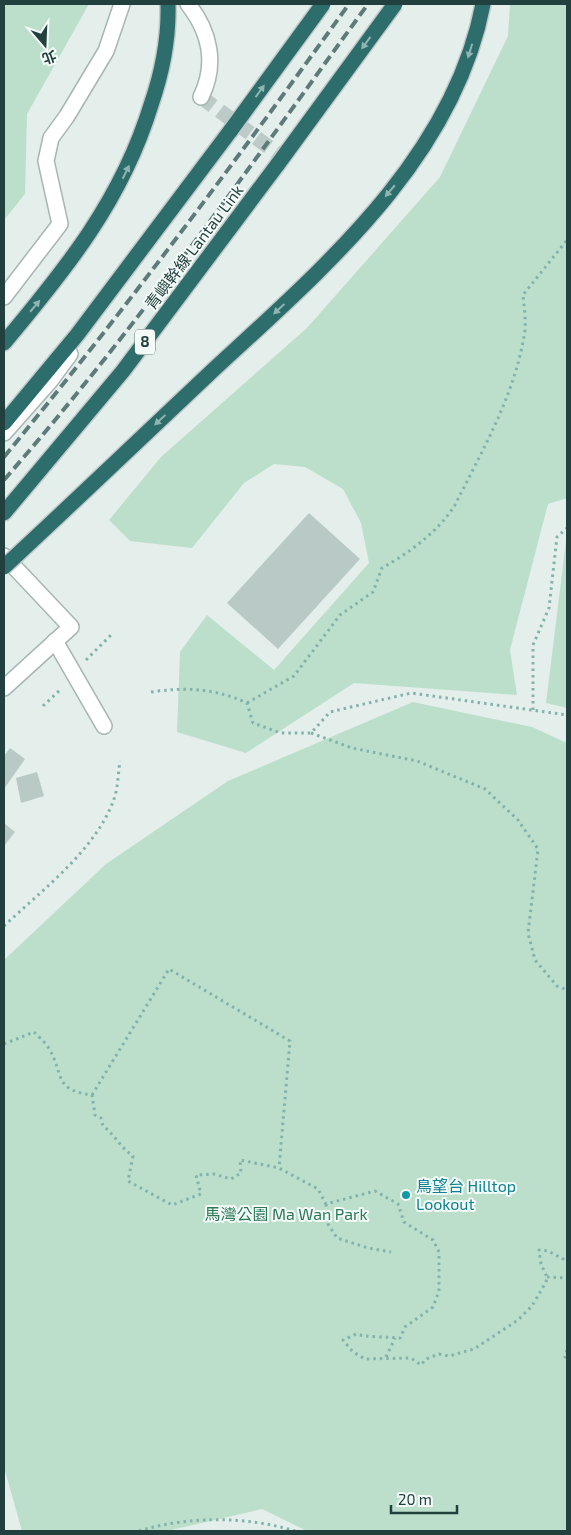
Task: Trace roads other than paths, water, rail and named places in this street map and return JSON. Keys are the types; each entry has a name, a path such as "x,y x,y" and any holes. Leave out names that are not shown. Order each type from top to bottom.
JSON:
{"highway":[{"path":"4,343 78,252 98,221 128,167 143,130 159,81 166,39 168,4"},
{"path":"4,423 83,327 234,132 323,4"},
{"name":"8","path":"276,162 395,4"},
{"path":"4,567 301,288 366,219 424,146 447,107 466,64 483,4"},
{"name":"青嶼幹線 Lantau Link","path":"4,513 123,371 276,162"}],"street":[{"path":"4,297 60,224 46,161 51,138 67,116 106,52 122,4"},
{"path":"188,4 208,36 209,61 206,87 200,97"},
{"name":"青嶼幹線 Lantau Link","path":"4,433 50,381 234,132"},
{"name":"青嶼幹線 Lantau Link","path":"4,504 118,367 276,162"},
{"path":"4,556 70,626 4,688"},
{"path":"55,641 104,726"}],"tunnel":[{"path":"201,97 293,165"}],"railway":[{"path":"4,457 180,233 349,4"},
{"path":"4,480 100,365 192,246 368,4"}],"place":[{"name":"鳥望台 Hilltop Lookout","path":"406,1195"}],"park label":[{"name":"馬灣公園 Ma Wan Park","path":"286,1214"}]}
